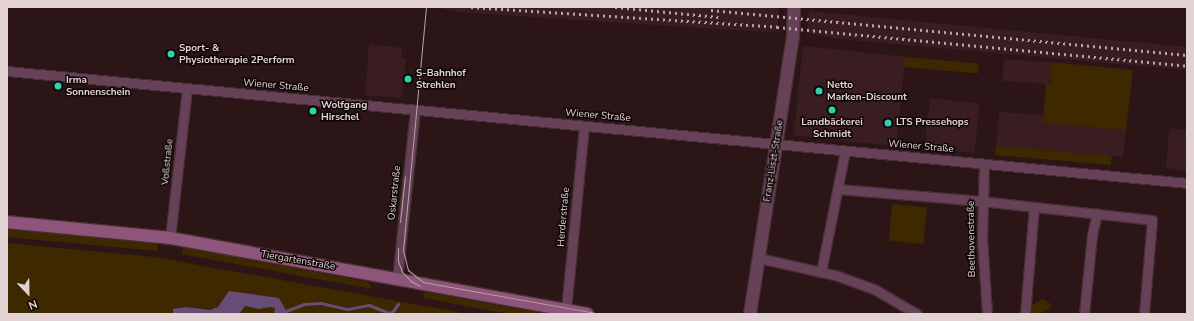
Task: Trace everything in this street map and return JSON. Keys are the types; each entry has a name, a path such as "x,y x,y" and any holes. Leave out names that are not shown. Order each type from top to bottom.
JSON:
{"main road":[{"name":"Tiergartenstraße","path":"7,222 170,238 587,314"}],"street":[{"name":"Franz-Liszt-Straße","path":"750,314 760,258 793,36 794,7"},
{"name":"Wiener Straße","path":"7,71 1187,184"},
{"name":"Voßstraße","path":"170,238 186,88"},
{"name":"Oskarstraße","path":"397,279 415,110"},
{"name":"Herderstraße","path":"566,310 584,126"},
{"path":"821,272 845,151"},
{"name":"Beethovenstraße","path":"984,164 981,201 987,314"},
{"path":"838,189 981,201 1152,220 1144,314"},
{"path":"1025,314 1034,207"},
{"path":"1084,314 1092,235 1097,214"},
{"path":"760,258 821,272 874,289 917,314"}],"shaded area":[{"path":"435,7 770,7 779,9 777,31 764,32 455,12"},
{"path":"809,11 1187,47 1187,70 840,39 807,33"},
{"path":"369,44 402,48 401,58 406,59 402,98 365,95"},
{"path":"803,46 905,57 896,146 794,136"},
{"path":"905,57 979,63 978,73 904,67"},
{"path":"1004,59 1051,62 1049,84 1002,81"},
{"path":"1051,62 1133,70 1126,130 1043,123 1046,84 1050,84"},
{"path":"930,98 980,103 974,153 925,148"},
{"path":"999,112 1044,115 1043,123 1126,130 1123,157 996,146"},
{"path":"1169,128 1187,130 1187,171 1166,168"},
{"path":"996,146 1112,156 1111,165 995,155"},
{"path":"892,204 927,207 924,244 889,241"},
{"path":"7,229 153,243 158,241 157,251 7,237"},
{"path":"7,243 154,257 469,314 7,314"},
{"path":"183,245 186,248 368,282 372,289 182,254"},
{"path":"229,291 279,298 288,314 274,314 275,308 270,307 259,309 245,306 239,314 173,314 173,309 186,307 210,310 218,307"},
{"path":"425,292 546,314 509,314 423,298"},
{"path":"1043,299 1051,304 1050,310 1034,314 1029,311 1029,307"}],"waterway":[{"path":"286,311 304,304 321,303 348,309 369,305 390,313 398,304"}],"tram line":[{"path":"426,7 403,250 408,270 423,282 600,314"},
{"path":"400,222 405,176"},
{"path":"398,248 398,261 402,272 411,281 420,286"}],"railway":[{"path":"471,7 777,27 1187,66"},
{"path":"615,7 719,17"},
{"path":"711,10 1187,55"}],"place":[{"name":"Sport- & Physiotherapie 2Perform","path":"171,54"},
{"name":"S-Bahnhof Strehlen","path":"408,79"},
{"name":"Irma Sonnenschein","path":"58,86"},
{"name":"Netto Marken-Discount","path":"819,91"},
{"name":"Landbäckerei Schmidt","path":"832,110"},
{"name":"Wolfgang Hirschel","path":"313,111"},
{"name":"LTS Pressehops","path":"888,123"}]}
